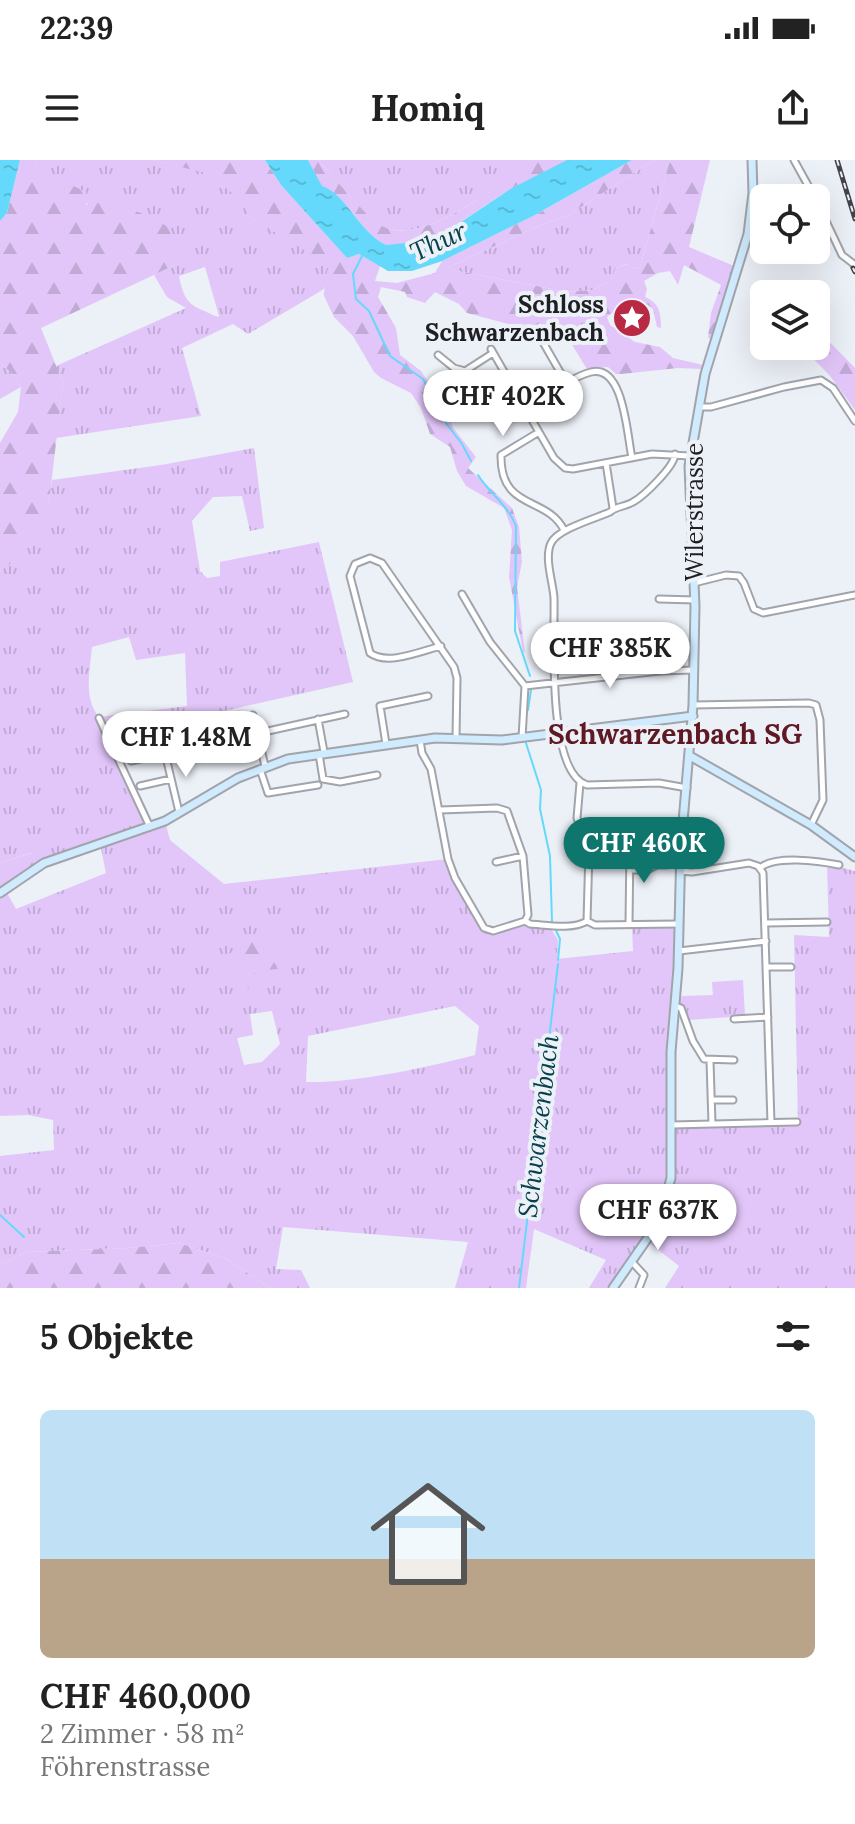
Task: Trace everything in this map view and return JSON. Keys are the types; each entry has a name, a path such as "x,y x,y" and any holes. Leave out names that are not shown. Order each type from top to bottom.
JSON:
{"main road":[{"name":"Wilerstrasse","path":"613,1288 654,1229 666,1198 672,1170 670,1071 679,951 680,871 693,716 695,600 690,456 708,363 748,234 753,193 752,160"},
{"path":"0,893 54,859 150,827 262,767 322,753 386,744 456,738 483,741 522,738 693,716"},
{"path":"690,756 811,825 855,857"}],"street":[{"path":"794,160 808,184"},
{"path":"830,229 842,255 855,265"},
{"path":"540,337 567,384"},
{"path":"438,355 454,368 465,371 492,351 554,458 565,468 632,458 675,454 690,456"},
{"path":"525,409 567,384 602,372 612,378 618,390 632,458"},
{"path":"698,407 711,407 821,380 833,388 855,421"},
{"path":"539,432 501,455 504,480 514,494 550,515 564,530"},
{"path":"587,921 589,850 577,818 580,783 568,765 560,733 549,551 554,538 564,530 633,502 673,465 675,454"},
{"path":"606,463 613,508"},
{"path":"441,646 387,659 370,653 350,576 355,564 370,558 382,563 441,646 456,672 456,738"},
{"path":"694,583 726,575 739,576 752,606 763,613 855,595"},
{"path":"462,594 490,642 525,686 522,738"},
{"path":"659,599 695,600"},
{"path":"525,686 694,670"},
{"path":"386,744 380,706 428,696"},
{"path":"693,705 816,705 819,710 823,796 811,825"},
{"path":"268,731 345,714"},
{"path":"253,715 268,793 318,785"},
{"path":"99,718 150,827"},
{"path":"318,719 323,779 340,782 377,775"},
{"path":"420,740 422,753 431,769 448,859 482,926 493,931 525,921 528,915 523,856 506,810 440,810"},
{"path":"131,761 191,748"},
{"path":"165,753 180,813"},
{"path":"140,786 171,779"},
{"path":"580,783 605,786 659,783 687,788"},
{"path":"629,924 630,844"},
{"path":"496,862 523,856"},
{"path":"760,868 771,862 814,861 839,865"},
{"path":"680,871 692,872 747,863 760,868 764,876 771,1123"},
{"path":"630,870 667,865"},
{"path":"525,921 530,924 579,925 587,921"},
{"path":"587,921 595,925 679,924"},
{"path":"766,923 827,922"},
{"path":"679,951 766,941"},
{"path":"767,967 791,967"},
{"path":"675,1006 681,1008 693,1041 707,1060 712,1124"},
{"path":"734,1019 768,1017"},
{"path":"707,1060 734,1060"},
{"path":"712,1100 733,1100"},
{"path":"672,1125 797,1122"},
{"path":"632,1262 644,1275 639,1288"}],"green space":[{"path":"20,160 37,160 34,167 86,192 86,205 117,206 163,224 170,229 175,265 41,328 63,383 49,503 33,540 0,571 0,443 18,412 21,387 14,375 0,363 0,221 7,213"},
{"path":"37,160 151,160 201,171 238,196 251,218 327,262 330,265 324,289 248,334 233,324 182,348 201,416 56,438 63,383 56,366 186,308 167,297 154,275 175,265 33,166","holes":["205,267 219,316 191,303 179,276"]},
{"path":"151,160 265,160 281,185 347,258 359,254 380,266 375,281 397,283 435,273 442,261 533,216 632,160 654,160 567,216 449,267 568,292 592,290 611,281 616,268 628,264 636,269 640,267 670,160 710,160 689,247 734,266 711,340 708,337 711,313 721,285 684,265 678,285 670,271 658,273 644,281 647,289 645,297 654,302 659,310 661,328 657,327 653,309 640,299 620,307 607,317 610,325 635,342 660,347 673,358 702,365 701,369 616,374 608,367 587,369 569,340 467,313 459,304 435,292 425,303 407,297 405,292 381,287 378,297 396,328 400,355 421,371 444,406 454,429 476,457 468,468 512,508 519,527 522,562 517,587 525,653 509,577 512,530 504,508 466,486 457,471 450,447 430,434 421,408 411,393 374,372 353,336 334,317 324,296 329,265 251,218 237,196 202,172"},
{"path":"308,160 318,160 359,206 382,226 397,230 434,223 472,204 519,172 520,160 567,160 511,189 438,234 422,240 386,245 368,231 338,197 322,187"},
{"path":"318,160 520,160 520,172 453,214 415,229 398,230 382,226 368,215"},
{"path":"654,160 670,160 640,267 636,269 627,264 616,268 611,281 592,290 568,292 449,267 567,216"},
{"path":"830,342 855,368 855,410 815,360 830,360"},
{"path":"0,363 14,375 21,387 0,399"},
{"path":"254,448 264,528 250,531 242,496 213,497 192,521 200,571 207,578 220,576 220,562 319,542 353,682 108,737 149,826 165,821 170,840 224,884 448,859 482,926 489,931 510,925 550,927 558,940 557,959 633,951 632,926 674,925 675,960 668,1051 669,1128 798,1125 794,935 829,937 827,864 855,871 855,1288 665,1288 679,1266 647,1241 613,1288 589,1288 606,1260 534,1229 526,1288 455,1288 468,1242 283,1227 276,1269 301,1270 310,1288 270,1288 225,1258 179,1243 27,1252 0,1265 0,1156 54,1150 53,1120 28,1115 0,1116 0,898 7,893 16,909 106,873 99,839 36,863 31,853 0,863 0,571 13,562 49,503 52,480","holes":["129,637 136,660 185,653 187,706 99,717 89,693 92,647","455,1006 479,1026 475,1055 390,1074 326,1082 306,1082 308,1036","272,1011 280,1044 262,1062 244,1065 237,1038 253,1035 250,1014"]},
{"path":"607,654 609,672 578,675 576,657"},
{"path":"32,853 36,863 0,887 0,863"},
{"path":"278,938 286,968 259,971 252,975 248,991 229,954 250,942"},
{"path":"743,980 745,1016 688,1020 680,1002 682,996 713,995 712,982"},
{"path":"179,1243 225,1258 270,1288 0,1288 0,1265 27,1252"}],"water":[{"path":"0,160 20,160 7,213 0,221"},
{"name":"Thur","path":"265,160 308,160 322,186 331,190 376,239 386,245 425,241 512,188 567,160 632,160 533,216 442,261 412,271 388,271 359,254 347,258 281,185"}],"waterway":[{"name":"Schwarzenbach","path":"363,254 353,274 356,299 369,311 390,356 423,379 471,461"},
{"name":"Schwarzenbach","path":"478,475 516,526 515,631 530,676"},
{"name":"Schwarzenbach","path":"528,710 531,690"},
{"name":"Schwarzenbach","path":"525,740 541,790 540,809 550,856 552,922 560,939 558,960"},
{"name":"Schwarzenbach","path":"519,1288 558,964"},
{"path":"0,1215 24,1237"}],"railway":[{"path":"837,160 855,219"},
{"path":"853,268 855,272"}],"place":[{"name":"Schloss Schwarzenbach","path":"632,318"}],"district":[{"name":"Schwarzenbach SG","path":"675,734"}]}
